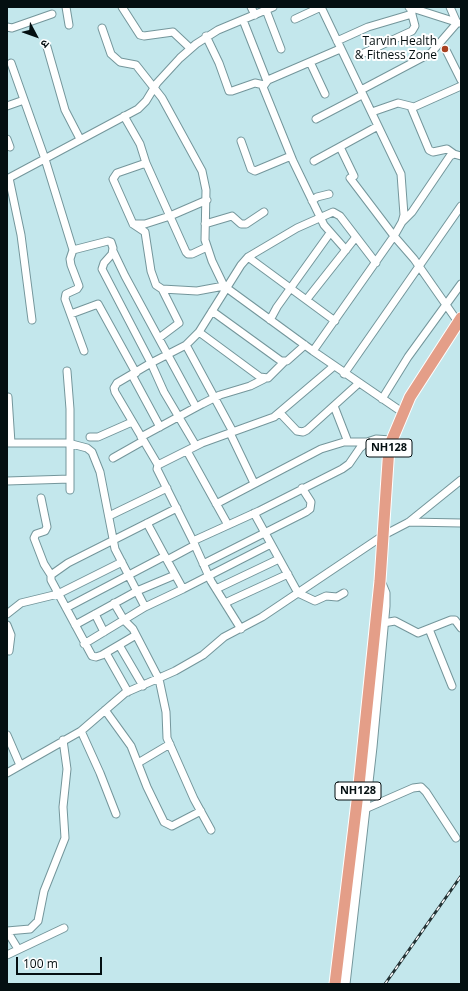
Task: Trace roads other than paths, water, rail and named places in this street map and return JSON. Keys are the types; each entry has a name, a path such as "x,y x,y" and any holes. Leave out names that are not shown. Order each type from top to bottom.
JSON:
{"highway":[{"name":"NH128","path":"335,984 359,785 380,581 384,535 386,471 391,440 402,412 459,320"}],"street":[{"path":"66,7 69,25"},
{"path":"122,7 140,35 144,36 173,32 190,48"},
{"path":"251,7 255,15"},
{"path":"294,19 321,7 401,174 404,215 402,222 394,236 376,263 313,351"},
{"path":"450,7 459,23"},
{"path":"32,320 21,235 8,178 141,106 154,87 180,58 206,36 269,9 281,49"},
{"path":"336,41 410,9 459,23"},
{"path":"364,53 412,31 415,26 410,9"},
{"path":"7,27 12,28 52,14"},
{"path":"243,20 265,83 264,92 291,156 320,218 330,233 346,250"},
{"path":"316,119 432,53 459,23"},
{"path":"102,28 111,54 120,62 136,65 154,87 167,106 202,171 205,179 207,200 204,224 207,247 225,287 344,374 402,412"},
{"path":"206,36 221,67 229,90 232,91 255,83 265,83 340,49"},
{"path":"47,47 65,110 80,139"},
{"path":"447,52 461,80"},
{"path":"310,62 325,94"},
{"path":"11,63 45,158 73,250 70,259 79,286 65,296 84,350"},
{"path":"372,112 398,103 411,107 461,86"},
{"path":"7,106 24,100"},
{"path":"411,107 429,150 433,152 447,149 458,155"},
{"path":"124,116 140,144 146,163 188,254 207,247"},
{"path":"314,161 378,126"},
{"path":"7,139 10,148"},
{"path":"241,141 251,169 255,171 291,156"},
{"path":"340,147 352,177 394,236 419,266 459,320"},
{"path":"402,222 412,212 446,162 458,155"},
{"path":"145,232 133,224 113,177 146,163"},
{"path":"312,201 317,197 329,194"},
{"path":"133,224 145,224 170,216 207,200"},
{"path":"344,374 461,206"},
{"path":"204,224 232,216 240,224 246,224 264,212"},
{"path":"241,629 209,576 157,469 158,465 132,422 114,388 117,383 186,345 199,332 225,287 248,257 297,228 330,213 336,213 376,263"},
{"path":"145,224 145,232 154,283 162,289 179,323 159,338"},
{"path":"270,320 330,233"},
{"path":"307,300 356,237"},
{"path":"73,250 108,241 111,242 113,251 125,276 196,408"},
{"path":"113,251 104,263 102,269 179,417 196,446"},
{"path":"248,257 335,321"},
{"path":"382,399 461,284"},
{"path":"162,289 197,291 225,287"},
{"path":"71,314 98,304 160,427"},
{"path":"212,311 284,362"},
{"path":"199,332 264,379"},
{"path":"186,345 232,432 254,483"},
{"path":"113,458 160,427 215,398 268,378 284,362 305,345"},
{"path":"158,465 196,446 268,420 280,413 334,366"},
{"path":"67,371 70,490"},
{"path":"280,413 297,430 303,432 312,427 359,383"},
{"path":"8,396 9,443 70,444 87,448 95,457 115,549 145,607"},
{"path":"334,406 348,442"},
{"path":"90,437 98,437 132,422"},
{"path":"216,504 310,453 338,443 367,442 376,439 391,440"},
{"path":"66,608 346,466 367,442"},
{"path":"186,451 228,525"},
{"path":"7,482 70,479"},
{"path":"7,773 81,731 128,692 159,679 192,662 224,637 262,617 384,535 409,522 461,480"},
{"path":"109,516 167,488"},
{"path":"203,564 310,509 311,502 302,488"},
{"path":"41,498 47,527 46,531 36,534 34,538 44,564 51,575 51,580 89,653 94,657 106,653 136,636"},
{"path":"51,575 68,563 177,508"},
{"path":"254,514 298,593 315,601 326,596 337,597 344,593"},
{"path":"409,522 461,523"},
{"path":"147,523 183,589"},
{"path":"84,644 145,607 271,544"},
{"path":"216,589 279,559"},
{"path":"7,614 22,603 58,594 122,562"},
{"path":"225,603 288,574"},
{"path":"75,625 137,591 175,575"},
{"path":"345,984 365,809 383,623 385,593 380,581"},
{"path":"114,603 124,620 133,629 159,679 166,712 166,733 211,830"},
{"path":"95,614 104,632"},
{"path":"383,623 395,621 417,632 451,620 458,622 461,628"},
{"path":"7,625 11,635 9,651"},
{"path":"428,629 452,686"},
{"path":"119,645 143,686"},
{"path":"106,653 128,692"},
{"path":"105,710 132,746 147,787 166,824 173,825 201,811"},
{"path":"81,731 116,814"},
{"path":"7,735 20,765"},
{"path":"18,949 7,931 30,929 38,921 44,891 65,838 63,807 67,769 63,740"},
{"path":"138,763 170,744"},
{"path":"365,809 413,788 421,787 426,792 456,838"},
{"path":"7,955 64,928"}],"railway":[{"path":"385,984 461,876"}],"place":[{"name":"Tarvin Health & Fitness Zone","path":"445,49"}]}
